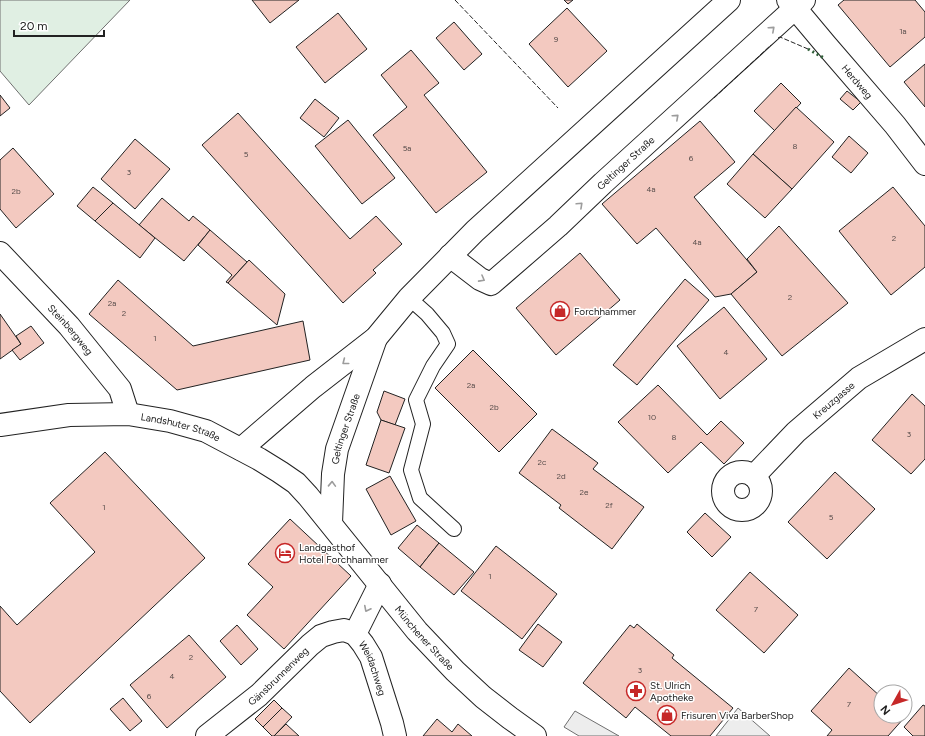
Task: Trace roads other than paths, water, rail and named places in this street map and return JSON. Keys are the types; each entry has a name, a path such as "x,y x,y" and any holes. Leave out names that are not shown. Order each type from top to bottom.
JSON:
{"main road":[{"name":"Geltinger Straße","path":"241,449 313,387 376,338 408,298 475,231 729,0"},
{"name":"Geltinger Straße","path":"450,256 480,279 491,284 558,226 796,3"},
{"name":"Herdweg","path":"796,3 826,45 895,125 925,164"},
{"name":"Steinbergweg","path":"0,253 69,326 120,389 128,414"},
{"name":"Geltinger Straße","path":"331,523 333,474 337,449 376,338"},
{"name":"Kreuzgasse","path":"754,476 796,432 859,378 925,339"},
{"name":"Landshuter Straße","path":"0,425 69,414 128,414 170,421 206,431 241,449 296,483 331,523"},
{"name":"Münchener Straße","path":"331,523 395,605 417,631 455,671 483,697 535,736"},
{"name":"Weidachweg","path":"380,584 355,634 371,657 395,736"},
{"name":"Gänsbrunnenweg","path":"207,736 258,695 321,636 344,630 355,634"}],"lane":[{"path":"408,298 427,314 443,333 448,344 433,366 416,400 423,424 411,470 420,498 454,529"}],"place":[{"name":"Forchhammer","path":"560,311"},
{"name":"Landgasthof Hotel Forchhammer","path":"285,553"},
{"name":"St. Ulrich Apotheke","path":"636,691"},
{"name":"Frisuren Viva BarberShop","path":"667,715"}]}
